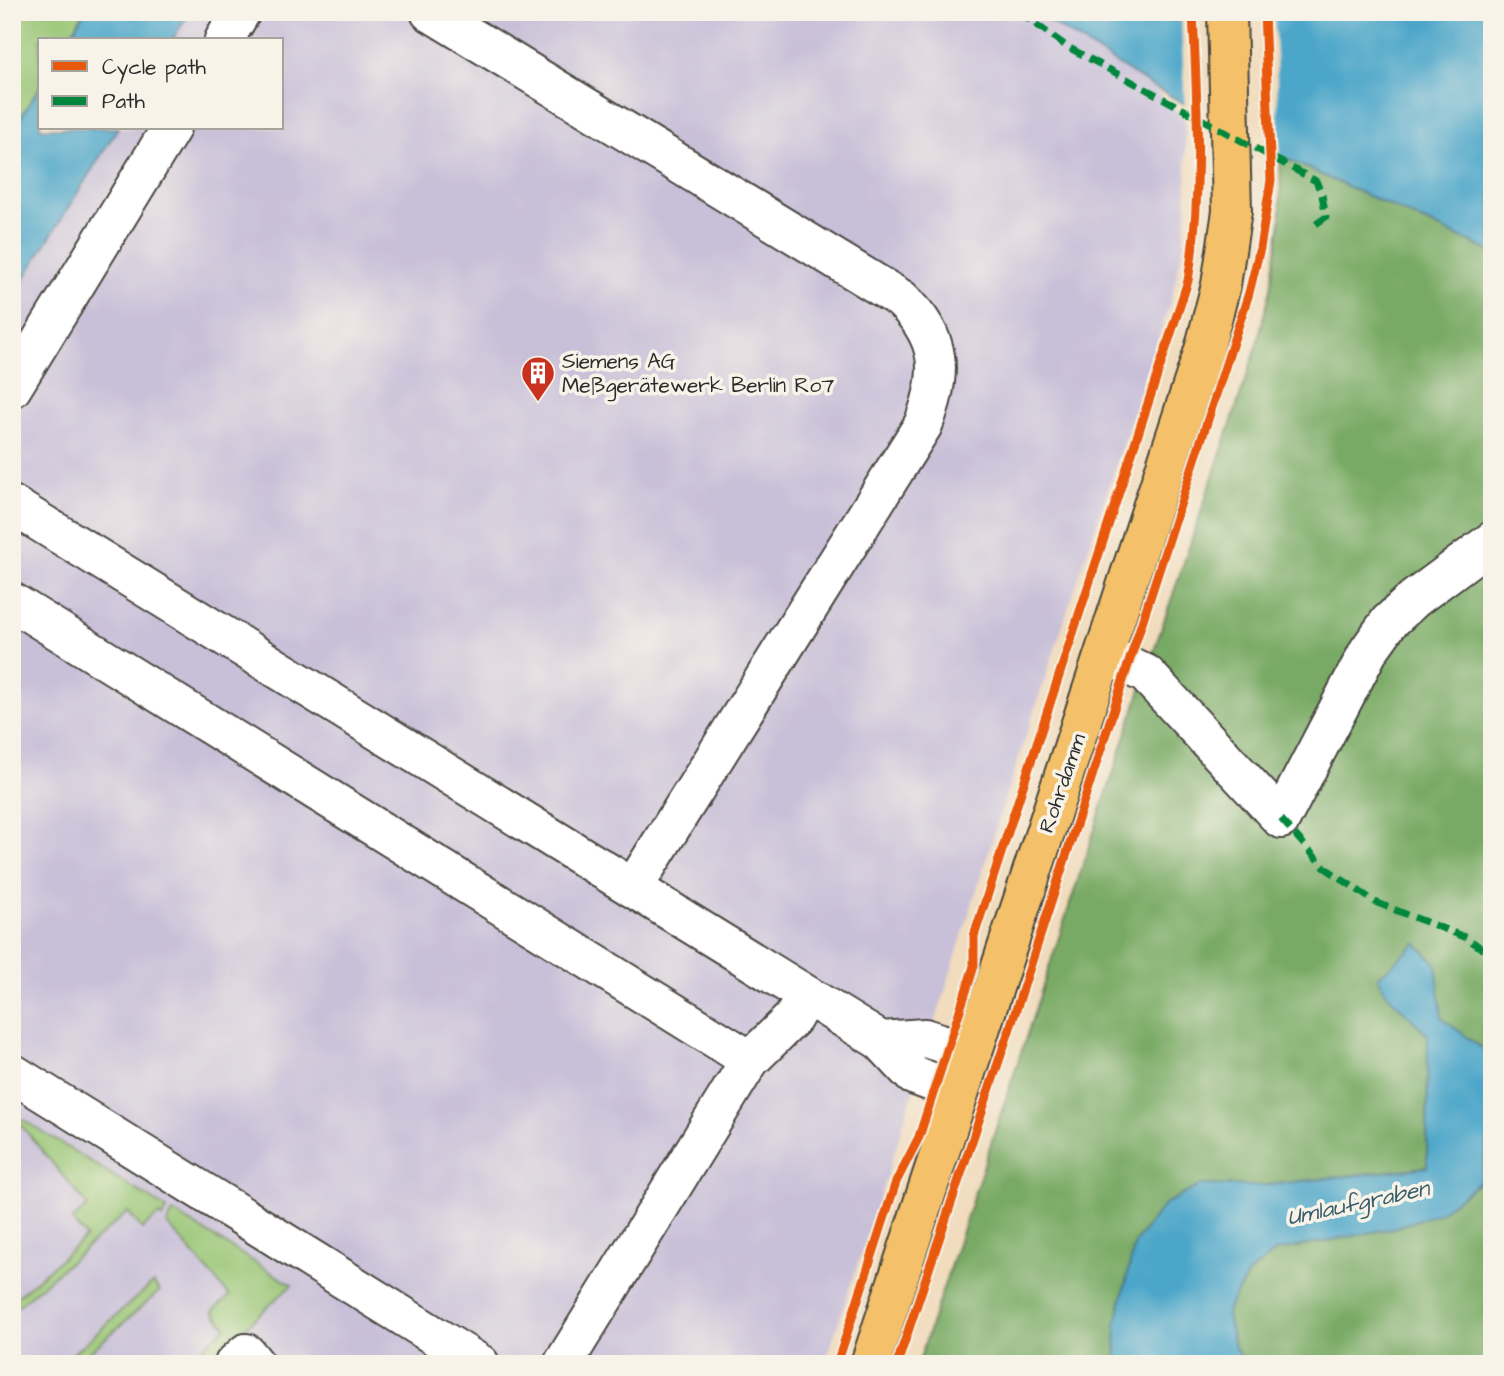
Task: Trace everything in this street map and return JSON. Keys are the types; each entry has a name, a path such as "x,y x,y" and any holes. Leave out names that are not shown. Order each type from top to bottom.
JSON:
{"main road":[{"name":"Rohrdamm","path":"870,1364 1204,350 1221,285 1233,197 1227,12"}],"lane":[{"path":"225,38 241,12"},
{"path":"430,12 901,299 919,315 930,337 937,363 934,396 923,425 633,888"},
{"path":"12,388 170,130"},
{"path":"12,505 881,1041 913,1075 959,1092"},
{"path":"1105,654 1146,674 1281,819 1369,650 1389,622 1414,599 1492,541"},
{"path":"12,603 750,1060"},
{"path":"563,1364 750,1060 793,1018 806,995"},
{"path":"881,1041 925,1038 972,1053"},
{"path":"12,1073 480,1364"},
{"path":"234,1364 246,1353 255,1364"}],"shaded area":[{"path":"12,12 1034,12 1152,86 1185,120 1187,207 1183,247 1171,300 1007,793 825,1364 12,1364"}],"green space":[{"path":"12,12 84,12 69,38 38,38 38,89 12,131"},
{"path":"1280,156 1492,252 1492,1056 1441,1018 1436,963 1415,943 1384,991 1428,1035 1427,1167 1259,1186 1201,1185 1116,1322 1117,1364 918,1364 1254,355 1271,288 1281,220"},
{"path":"12,1113 167,1209 162,1218 159,1215 142,1229 128,1212 12,1311 12,1301 86,1237 72,1220 88,1206 21,1125 12,1131"},
{"path":"1492,1114 1492,1364 1244,1364 1234,1346 1226,1312 1248,1274 1276,1251 1393,1228 1439,1213 1481,1181"},
{"path":"173,1212 292,1285 205,1364 184,1364 226,1327 213,1311 230,1296 167,1224"},
{"path":"153,1283 160,1291 76,1364 61,1364"}],"water":[{"path":"84,12 190,12 173,38 69,38"},
{"path":"1034,12 1492,12 1492,252 1280,156 1152,86"},
{"path":"38,89 38,130 117,130 12,298 12,131"},
{"name":"Umlaufgraben","path":"1416,943 1436,963 1442,1018 1492,1056 1492,1114 1481,1181 1439,1213 1393,1228 1276,1251 1248,1274 1226,1312 1234,1346 1244,1364 1117,1364 1116,1322 1135,1243 1165,1204 1201,1185 1259,1186 1427,1167 1428,1035 1384,991 1378,977"}],"pier":[{"path":"1181,12 1274,12 1280,160 1185,108"}],"marked path":[{"path":"1019,12 1066,46 1316,181 1326,217 1316,224"},
{"path":"1281,819 1324,867 1375,902 1467,938 1492,956"}],"cycle path":[{"path":"837,1364 896,1182 919,1137 974,966 974,936 1188,281 1197,181 1193,12"},
{"path":"897,1364 1016,1010 1249,293 1260,248 1271,180 1264,12"}],"place":[{"name":"Siemens AG Meßgerätewerk Berlin Ro7","path":"538,403"}]}
